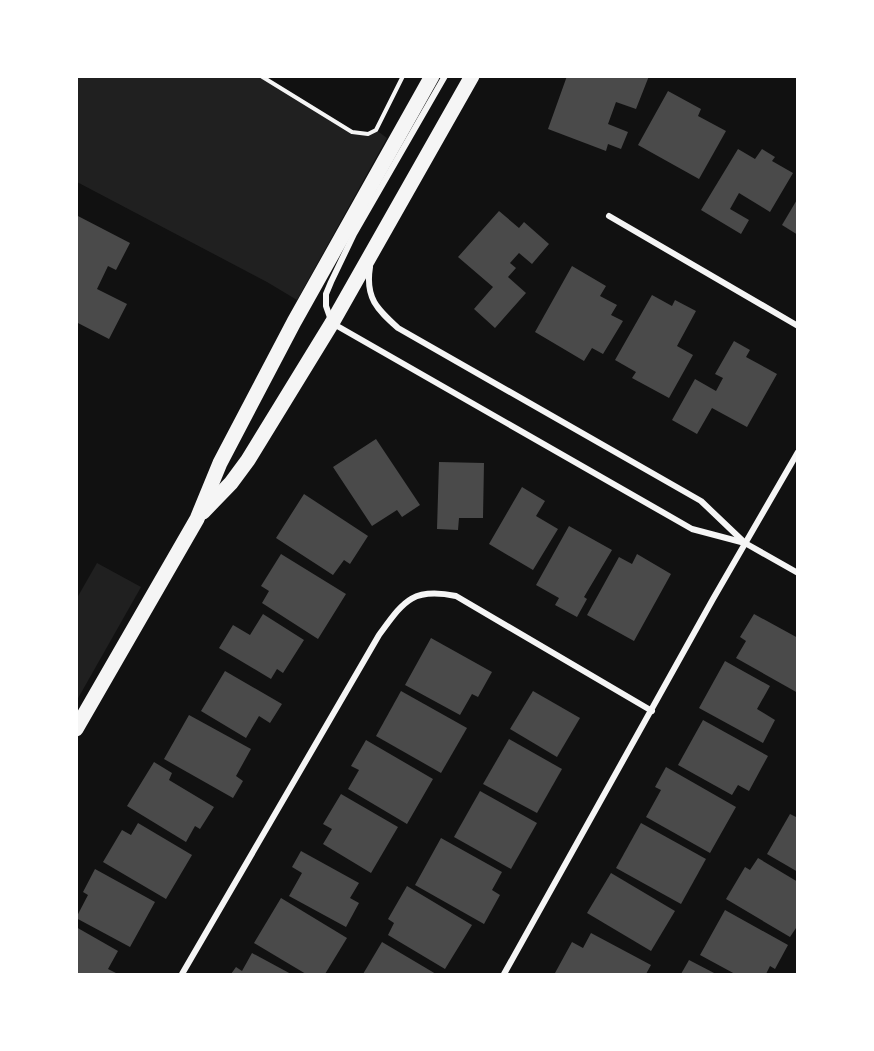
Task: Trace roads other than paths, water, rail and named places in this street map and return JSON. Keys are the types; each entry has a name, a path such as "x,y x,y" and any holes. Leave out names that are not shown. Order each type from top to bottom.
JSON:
{"main road":[{"path":"76,729 197,519 220,463 294,322 432,76"},
{"path":"197,519 231,483 248,460 332,323 472,76"}],"street":[{"path":"445,76 354,234 331,282 326,294 326,306 332,323 692,529 745,543"},
{"path":"609,216 798,326"},
{"path":"372,250 369,278 372,297 378,310 398,328 701,501 745,543 798,573"},
{"path":"504,975 798,452"},
{"path":"182,975 379,635 396,611 410,599 423,593 437,592 456,596 652,711"}]}
